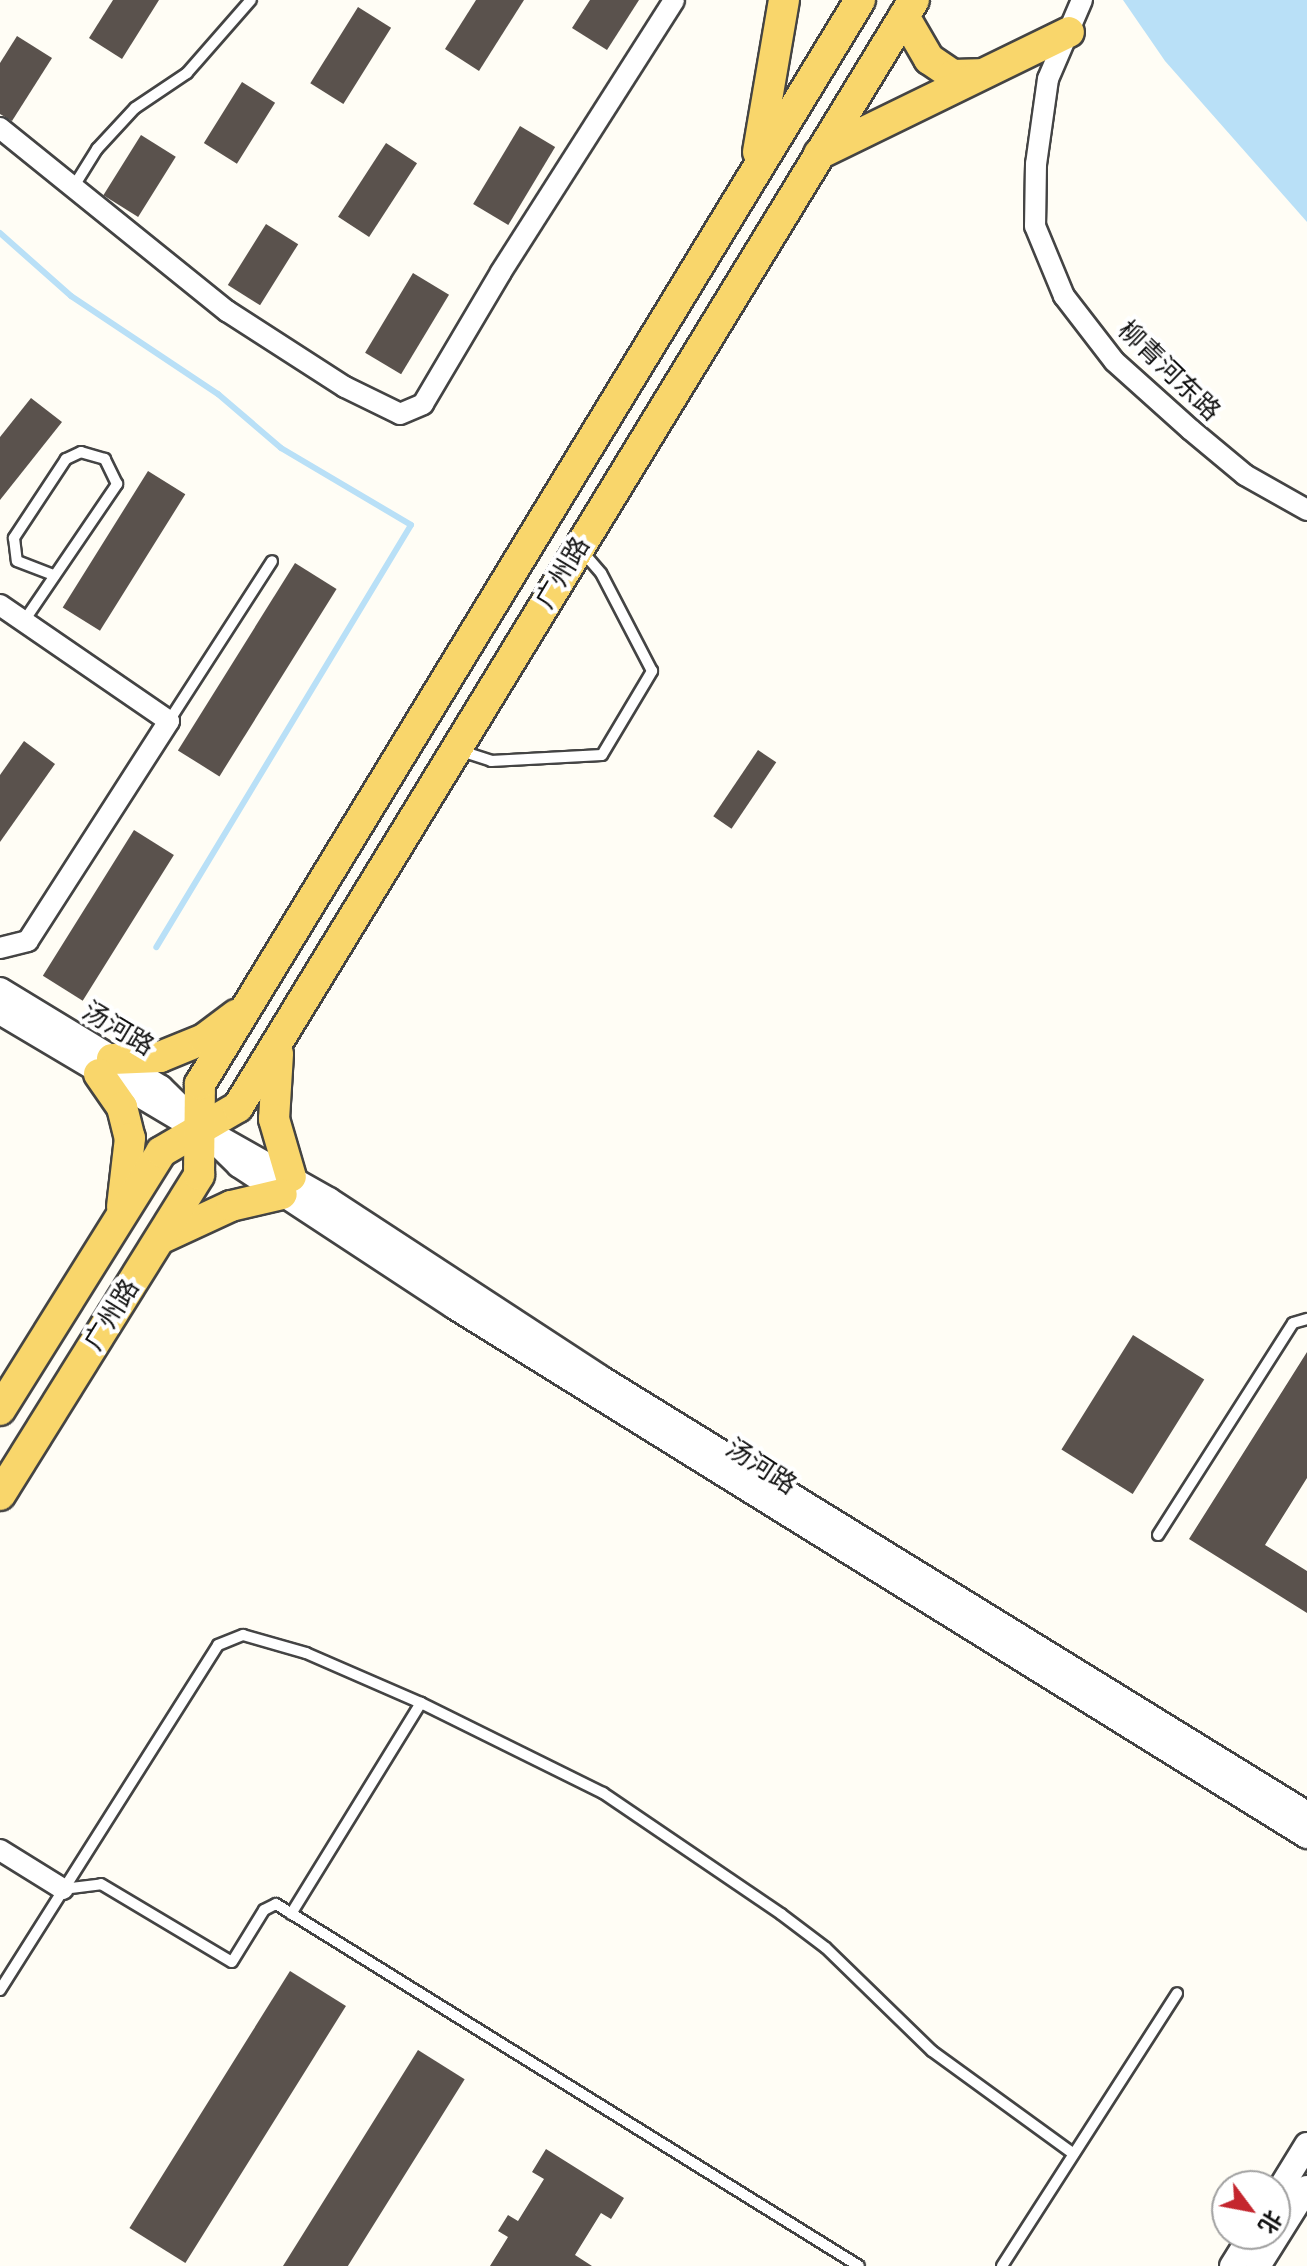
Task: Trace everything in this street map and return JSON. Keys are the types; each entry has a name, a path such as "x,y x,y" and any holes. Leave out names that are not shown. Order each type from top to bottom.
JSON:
{"main road":[{"path":"755,170 784,0"},
{"name":"广州路","path":"0,1495 199,1175 196,1128 200,1084 860,0"},
{"path":"909,8 929,59 953,75 978,74"},
{"name":"广州路","path":"0,1410 161,1152 196,1128 238,1107 909,8"},
{"path":"817,155 1069,32"},
{"path":"121,1216 130,1138 122,1107 105,1066 160,1057 204,1039 247,1007"},
{"path":"160,1239 231,1206 287,1186 274,1119 272,1089 281,1037"}],"street":[{"path":"0,128 227,311 345,387 400,414 423,404 674,0"},
{"name":"柳青河东路","path":"1082,0 1048,79 1036,164 1035,226 1064,296 1114,361 1191,430 1245,475 1307,510"},
{"path":"0,605 169,721 28,941 0,948"},
{"name":"汤河路","path":"0,990 105,1066"},
{"name":"汤河路","path":"0,1012 105,1066 161,1088 196,1128 287,1186 1307,1814"},
{"name":"汤河路","path":"287,1186 589,1393 1307,1836"},
{"path":"0,1850 63,1889"},
{"path":"1291,2171 1307,2145"},
{"path":"1258,2266 1307,2188"}],"lane":[{"path":"74,186 97,149 135,108 187,73 251,0"},
{"path":"24,621 117,484 105,459 81,452 66,459 14,538 17,561 54,575"},
{"path":"456,749 491,761 602,755 652,671 601,573 578,547"},
{"path":"169,721 272,561"},
{"path":"1158,1535 1293,1323 1307,1319"},
{"path":"0,1990 218,1645 229,1638 243,1635 306,1653 421,1703 603,1793 826,1948 932,2051 1074,2154"},
{"path":"291,1914 421,1703"},
{"path":"63,1889 101,1884 232,1962 264,1910 276,1904 859,2266"},
{"path":"1002,2266 1177,1993"}],"water":[{"path":"1123,0 1307,0 1307,222 1165,61"}],"building":[{"path":"113,0 159,0 122,59 89,38"},
{"path":"476,0 524,0 479,71 445,49"},
{"path":"590,0 639,0 607,50 572,28"},
{"path":"358,7 391,28 343,104 310,83"},
{"path":"17,36 52,58 12,121 0,114 0,63"},
{"path":"242,82 275,103 237,164 204,143"},
{"path":"520,126 555,147 508,225 473,204"},
{"path":"141,135 176,157 138,217 103,195"},
{"path":"386,143 417,163 369,237 338,217"},
{"path":"266,224 298,244 260,305 228,285"},
{"path":"413,273 449,295 401,374 365,353"},
{"path":"31,398 62,422 0,500 0,437"},
{"path":"148,471 185,494 100,631 63,608"},
{"path":"295,563 337,589 219,776 178,750"},
{"path":"24,741 55,764 0,842 0,775"},
{"path":"758,750 776,762 732,829 713,816"},
{"path":"134,830 174,855 83,1001 43,976"},
{"path":"1133,1335 1204,1380 1133,1494 1061,1449"},
{"path":"1307,1352 1307,1478 1265,1545 1307,1571 1307,1613 1189,1539"},
{"path":"290,1971 346,2006 185,2263 129,2228"},
{"path":"418,2050 465,2079 348,2266 283,2266"},
{"path":"546,2149 624,2198 611,2219 601,2213 575,2255 592,2266 490,2266 508,2237 498,2231 508,2215 518,2221 544,2179 532,2172"}],"waterway":[{"path":"0,233 71,296 218,394 281,448 411,525 156,947"}]}
